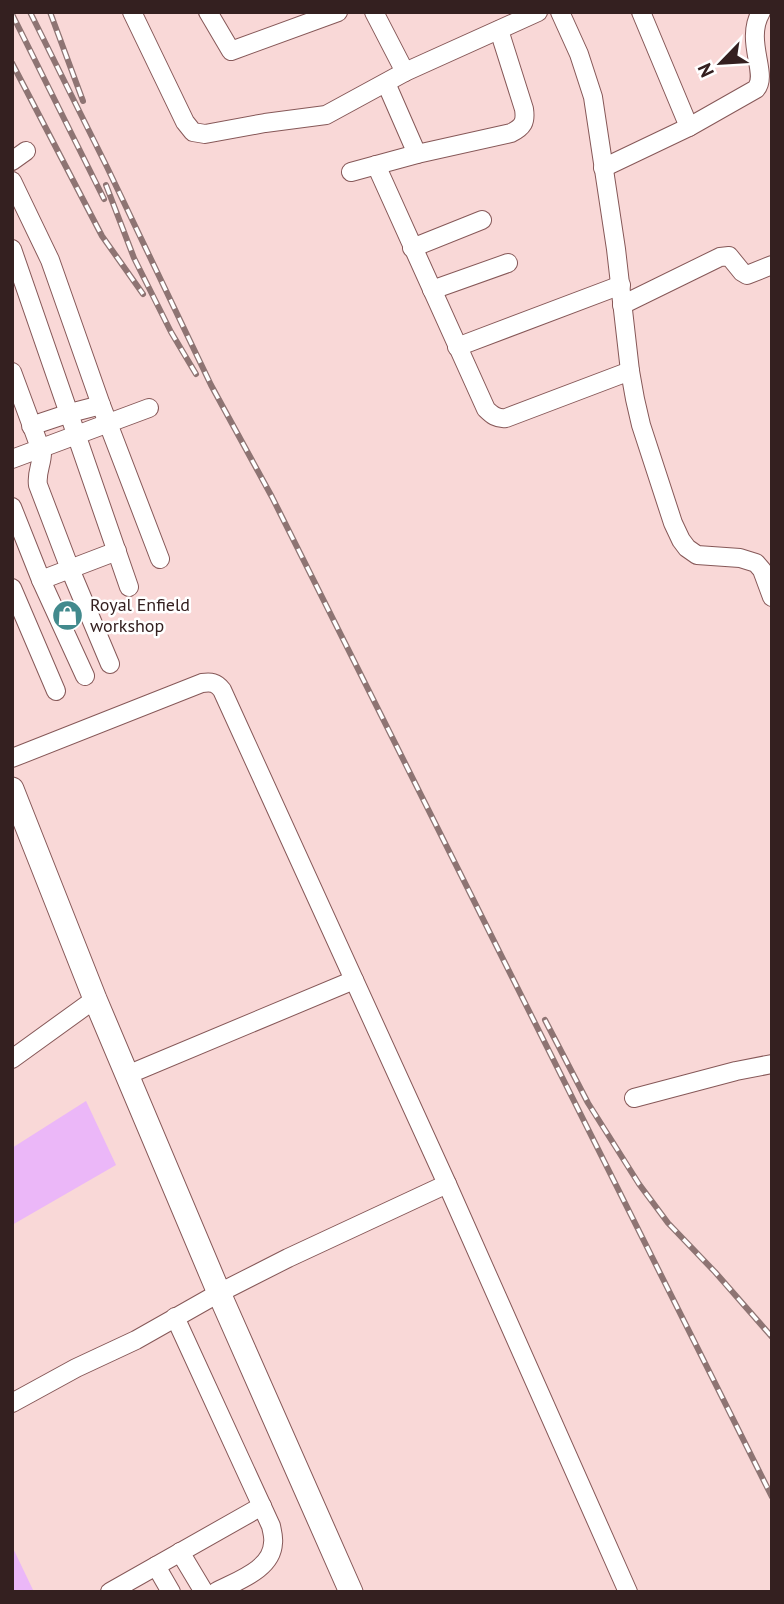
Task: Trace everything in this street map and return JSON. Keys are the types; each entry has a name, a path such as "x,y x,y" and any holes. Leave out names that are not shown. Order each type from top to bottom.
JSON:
{"main road":[{"path":"12,789 95,999 219,1293 351,1592"}],"street":[{"path":"132,12 185,122 198,134 326,115 405,72 538,12"},
{"path":"208,12 231,51 300,19 338,12"},
{"path":"374,12 405,72"},
{"path":"560,12 579,54 593,97 621,285 629,371 641,425 673,523 681,540 697,555 740,558 756,563 762,570 772,597"},
{"path":"641,12 689,127"},
{"path":"603,168 751,94 760,85 761,78 754,30 761,12"},
{"path":"351,172 511,133 524,124 524,109 499,30"},
{"path":"386,83 417,154"},
{"path":"376,165 486,409 499,419 518,414 629,371"},
{"path":"12,181 50,260 101,405 160,559"},
{"path":"412,248 482,220"},
{"path":"12,249 129,587"},
{"path":"622,305 720,257 729,256 747,275 772,265"},
{"path":"432,290 508,263"},
{"path":"457,347 621,285"},
{"path":"12,372 41,449 38,485 110,664"},
{"path":"31,426 101,405"},
{"path":"12,459 149,408"},
{"path":"12,507 41,580 85,676"},
{"path":"41,580 117,551"},
{"path":"12,588 57,691"},
{"path":"12,758 177,692 202,683 217,684 227,699 447,1184 628,1592"},
{"path":"127,1075 354,980"},
{"path":"12,1059 95,999"},
{"path":"634,1098 772,1064"},
{"path":"12,1403 288,1258 447,1184"},
{"path":"175,1317 271,1526 274,1544 264,1565 216,1592"},
{"path":"110,1592 262,1506"},
{"path":"180,1552 204,1592"},
{"path":"156,1566 171,1592"}],"shaded area":[{"path":"86,1101 116,1165 12,1225 12,1148"},
{"path":"12,1546 34,1592 12,1592"}],"railway":[{"path":"30,12 211,385 272,497 772,1497"},
{"path":"50,12 83,101"},
{"path":"12,14 104,199"},
{"path":"12,63 102,236 143,294"},
{"path":"106,185 134,258 171,332 196,374"},
{"path":"545,1020 588,1103 639,1184 668,1223 772,1337"}],"place":[{"name":"Royal Enfield workshop","path":"67,615"}]}
